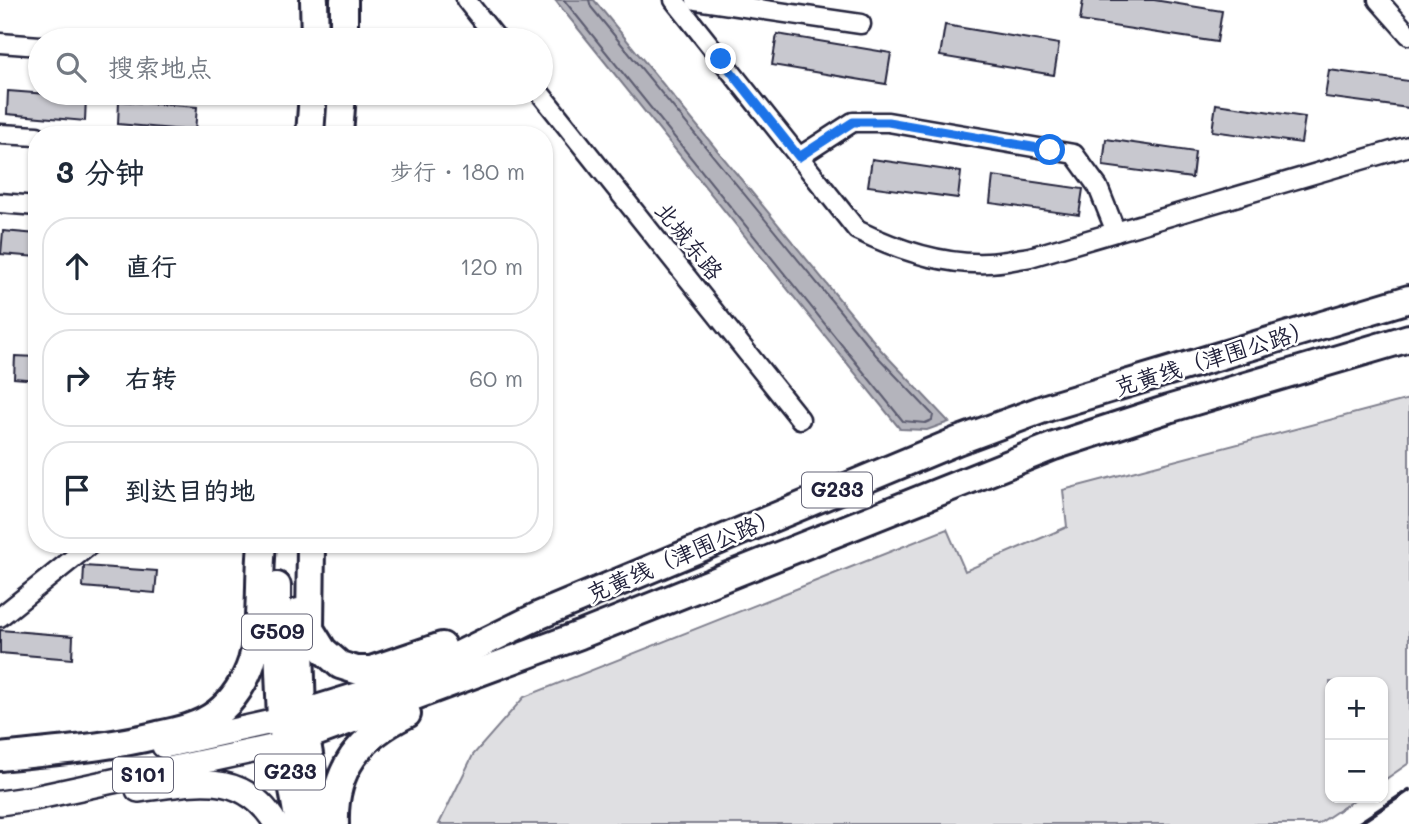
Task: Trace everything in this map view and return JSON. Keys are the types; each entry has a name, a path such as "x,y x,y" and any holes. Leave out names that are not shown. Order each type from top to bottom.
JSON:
{"highway":[{"path":"314,0 315,28"},
{"path":"344,0 344,28"},
{"path":"311,126 312,105"},
{"path":"340,126 341,105"},
{"name":"克黄线（津围公路）","path":"294,729 540,615 957,441 1036,412 1409,299"},
{"name":"克黄线（津围公路）","path":"294,729 527,655 1054,446 1168,409 1409,338"},
{"path":"0,757 136,741 195,726 217,713 231,700 251,663 258,623 262,553"},
{"name":"G509","path":"278,553 277,621 294,729 321,824"},
{"name":"G509","path":"294,729 302,553"},
{"path":"311,553 310,629 323,650 340,665 356,670 371,670 540,615"},
{"name":"G233","path":"335,824 334,805 340,780 363,743 378,730 399,718 527,655"},
{"name":"G233","path":"294,729 299,824"}],"main road":[{"name":"S101","path":"0,768 53,764 294,729"},
{"name":"S101","path":"0,803 34,798 294,729"},
{"path":"34,798 77,797 218,783 238,788 253,796 276,824"}],"street":[{"path":"466,0 488,28"},
{"path":"674,0 857,230 890,246 943,260 987,263 1030,257 1409,146"},
{"path":"696,0 861,24"},
{"path":"1378,0 1409,34"},
{"path":"0,43 28,45"},
{"name":"北城东路","path":"550,105 800,419"},
{"path":"799,157 853,122 888,122 1074,154 1098,187 1116,232"},
{"path":"0,134 28,136"},
{"path":"0,203 28,205"},
{"path":"0,617 81,553"}],"shaded area":[{"path":"1409,399 1409,763 1388,778 1388,677 1325,677 1325,803 1350,803 1318,824 439,824 473,755 524,697 947,529 965,571 1067,527 1063,490"}],"water":[{"path":"555,0 594,0 881,350 949,422 927,430 900,429"}],"building":[{"path":"1083,0 1154,0 1222,11 1217,42 1080,21"},
{"path":"945,25 1059,44 1054,75 940,56"},
{"path":"777,34 891,53 886,84 772,65"},
{"path":"1329,70 1409,81 1409,108 1325,97"},
{"path":"8,91 28,93 28,105 86,105 85,121 7,114"},
{"path":"1216,104 1305,117 1301,143 1212,131"},
{"path":"119,105 197,107 195,126 118,124"},
{"path":"1106,139 1195,152 1192,178 1103,166"},
{"path":"872,159 961,172 958,198 868,186"},
{"path":"993,176 1083,189 1079,215 990,203"},
{"path":"3,231 28,233 28,256 1,254"},
{"path":"15,356 28,357 28,379 14,378"},
{"path":"84,566 157,571 155,593 83,587"},
{"path":"0,630 73,636 72,659 0,653"}],"railway":[{"path":"1358,824 1409,790"}],"route":[{"path":"721,59 799,157 853,122 888,122 1050,150"}]}
